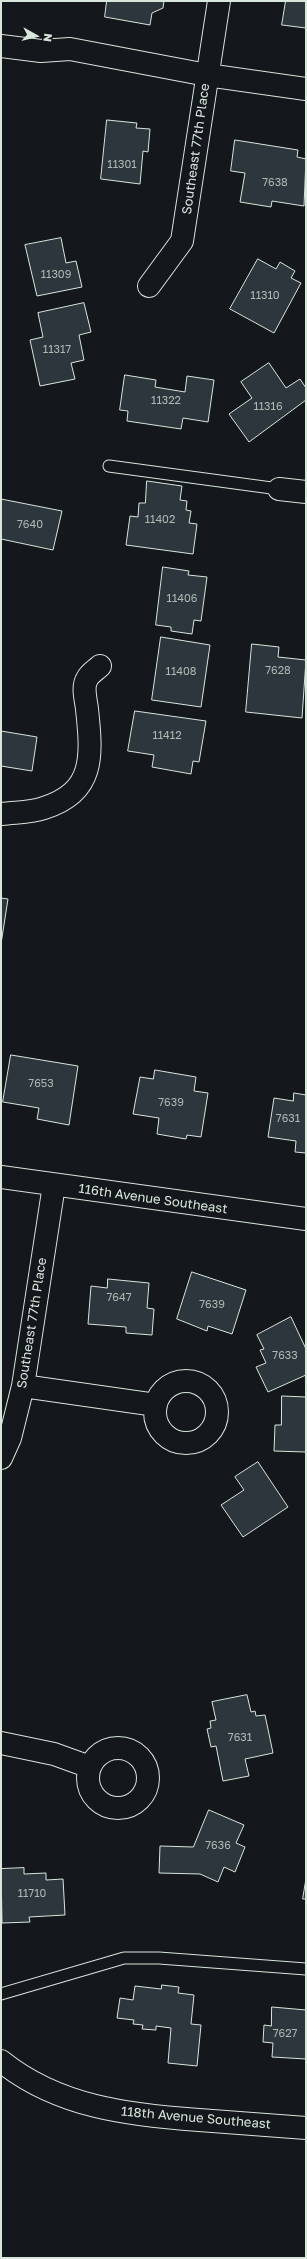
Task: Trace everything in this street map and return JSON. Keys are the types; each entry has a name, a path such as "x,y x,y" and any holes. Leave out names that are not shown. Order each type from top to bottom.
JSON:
{"street":[{"name":"Southeast 77th Place","path":"149,286 182,241 219,1"},
{"path":"1,46 42,51 70,48 207,75 306,89"},
{"path":"279,489 306,492"},
{"path":"1,814 42,809 60,802 74,793 83,783 87,768 88,744 84,689 86,679 100,666"},
{"name":"116th Avenue Southeast","path":"1,1177 306,1219"},
{"name":"Southeast 77th Place","path":"1,1458 10,1438 23,1386 54,1185"},
{"path":"23,1386 156,1405"},
{"path":"1,1743 54,1754 90,1767"},
{"name":"118th Avenue Southeast","path":"1,2061 17,2074 66,2098 134,2115 306,2128"}],"lane":[{"path":"109,466 279,489"},
{"path":"1,1994 124,1958 159,1958 306,1969"}],"building":[{"path":"107,1 164,1 163,8 152,13 150,25 105,17"},
{"path":"286,1 306,1 306,28 282,25"},
{"path":"107,120 137,123 136,128 150,129 148,152 143,151 140,184 101,179"},
{"path":"235,140 298,150 297,157 306,159 304,206 272,201 271,207 240,202 245,173 231,171"},
{"path":"61,238 66,263 76,261 82,287 37,296 25,245"},
{"path":"258,259 276,269 280,262 295,271 291,278 301,283 274,333 230,309"},
{"path":"84,303 91,332 79,335 84,360 71,363 75,379 40,386 30,340 43,337 38,313"},
{"path":"269,363 286,388 300,379 306,388 306,400 249,442 229,414 252,398 241,382"},
{"path":"125,375 156,380 155,387 185,392 187,376 214,380 208,422 183,418 181,429 127,421 128,411 120,410"},
{"path":"147,481 182,486 180,500 187,501 186,510 191,511 189,523 197,524 193,554 126,545 130,516 138,517 139,503 145,503"},
{"path":"1,499 62,511 53,550 1,539"},
{"path":"163,567 189,571 188,575 207,577 201,621 194,620 192,634 171,631 171,627 156,625"},
{"path":"161,637 210,645 201,707 152,700"},
{"path":"252,644 279,647 278,657 306,660 302,718 246,712"},
{"path":"135,711 206,721 199,762 193,761 191,774 152,767 154,755 128,751"},
{"path":"1,731 37,737 32,771 1,766"},
{"path":"1,898 8,899 1,944"},
{"path":"11,1055 78,1066 69,1125 37,1119 39,1108 3,1102"},
{"path":"155,1070 196,1077 194,1091 208,1093 201,1137 187,1135 186,1139 157,1134 159,1118 133,1114 140,1077 153,1079"},
{"path":"294,1093 306,1095 306,1153 295,1152 296,1141 268,1137 274,1098 293,1101"},
{"path":"192,1272 246,1290 232,1334 208,1326 207,1331 177,1319"},
{"path":"108,1279 149,1283 147,1308 154,1309 152,1335 126,1333 126,1327 88,1324 91,1286 107,1288"},
{"path":"291,1317 306,1349 306,1375 268,1392 256,1367 266,1363 260,1350 264,1349 257,1335"},
{"path":"282,1396 306,1397 306,1452 274,1451 275,1425 281,1425"},
{"path":"258,1462 288,1507 243,1537 221,1505 244,1490 235,1477"},
{"path":"247,1695 251,1712 255,1711 256,1716 265,1715 273,1753 245,1759 249,1776 223,1781 216,1746 211,1747 207,1729 211,1728 210,1721 216,1720 212,1702"},
{"path":"209,1810 244,1825 236,1843 245,1847 235,1872 224,1867 218,1882 200,1874 159,1873 160,1846 193,1847"},
{"path":"24,1868 24,1874 46,1873 46,1880 63,1879 65,1915 29,1917 30,1922 2,1923 1,1869"},
{"path":"306,1879 306,1899 303,1899"},
{"path":"162,1985 179,1987 178,1993 194,1995 191,2024 201,2025 197,2066 168,2063 171,2028 156,2026 156,2030 142,2029 143,2025 133,2024 134,2020 117,2018 120,1998 133,2000 135,1986 161,1989"},
{"path":"272,2007 306,2010 306,2059 272,2057 273,2043 263,2042 264,2025 271,2026"}]}
